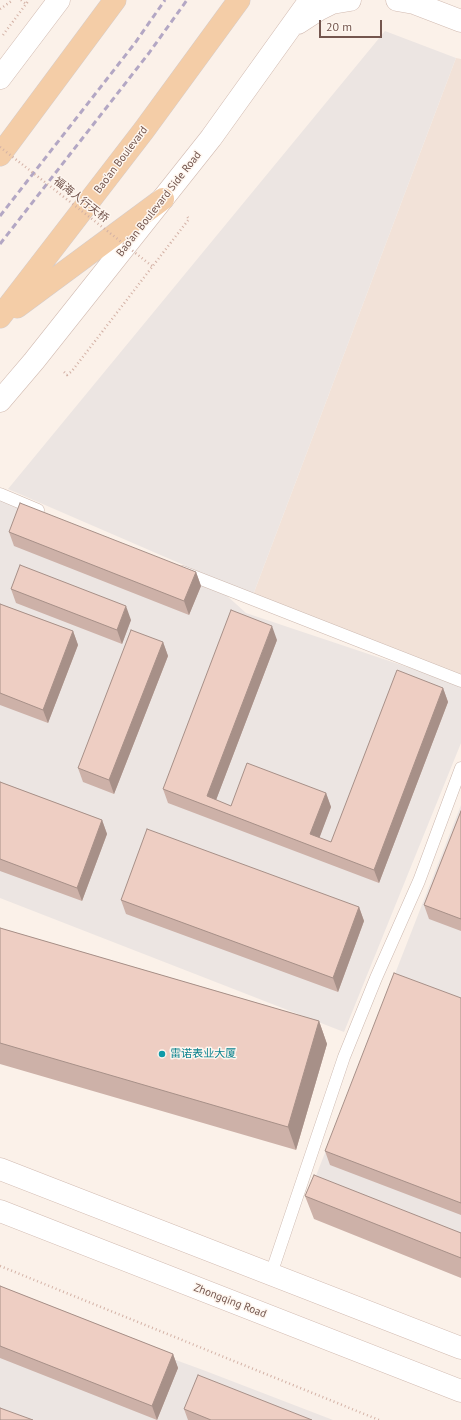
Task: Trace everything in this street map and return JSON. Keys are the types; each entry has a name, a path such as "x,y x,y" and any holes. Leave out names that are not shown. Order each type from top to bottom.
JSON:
{"main road":[{"path":"0,78 59,0"},
{"path":"0,154 115,0"},
{"name":"Bao'an Boulevard","path":"0,319 144,130 239,0"},
{"name":"Bao'an Boulevard Side Road","path":"0,401 34,361 211,138 310,0"},
{"path":"289,30 318,10 332,3 350,0"},
{"path":"398,0 414,3 461,20"},
{"path":"0,319 163,199"},
{"path":"0,1169 461,1348"},
{"name":"Zhongqing Road","path":"0,1211 461,1391"}],"lane":[{"path":"0,494 51,516"},
{"path":"175,568 461,681"},
{"path":"271,1274 344,1057 376,978 419,881 461,768"}],"path":[{"path":"1,8 12,0"},
{"path":"21,0 26,4"},
{"path":"0,39 29,0"},
{"name":"福海人行天桥","path":"0,147 152,266"},
{"path":"64,372 67,375 72,371 189,219 186,215"},
{"path":"0,1266 379,1420"}],"shaded area":[{"path":"385,31 456,58 253,595 8,489"},
{"path":"456,58 461,59 461,679 253,595"},
{"path":"0,499 225,594 246,613 461,685 461,743 344,1032 0,898"},
{"path":"461,805 461,1244 312,1186"},
{"path":"0,1296 203,1370 333,1420 0,1420"}],"building":[{"path":"20,503 196,572 184,601 9,532"},
{"path":"20,565 126,606 117,630 11,589"},
{"path":"0,604 73,631 43,710 0,693"},
{"path":"231,610 272,626 207,796 231,806 247,763 326,793 310,834 331,842 397,670 443,688 374,870 163,789"},
{"path":"131,630 163,642 109,780 78,768"},
{"path":"0,782 102,820 77,888 0,859"},
{"path":"461,811 461,919 424,905"},
{"path":"147,829 359,907 333,978 121,900"},
{"name":"雷诺表业大厦","path":"0,928 319,1021 288,1127 0,1043"},
{"path":"394,973 461,998 461,1203 325,1151"},
{"path":"314,1175 461,1233 461,1258 305,1196"},
{"path":"0,1286 173,1354 152,1406 0,1346"},
{"path":"198,1375 312,1420 211,1420 184,1409"},
{"path":"0,1408 33,1420 0,1420"}],"railway":[{"path":"0,216 135,43 165,0"},
{"path":"0,244 149,53 187,0"}],"place":[{"name":"雷诺表业大厦","path":"162,1054"}]}
